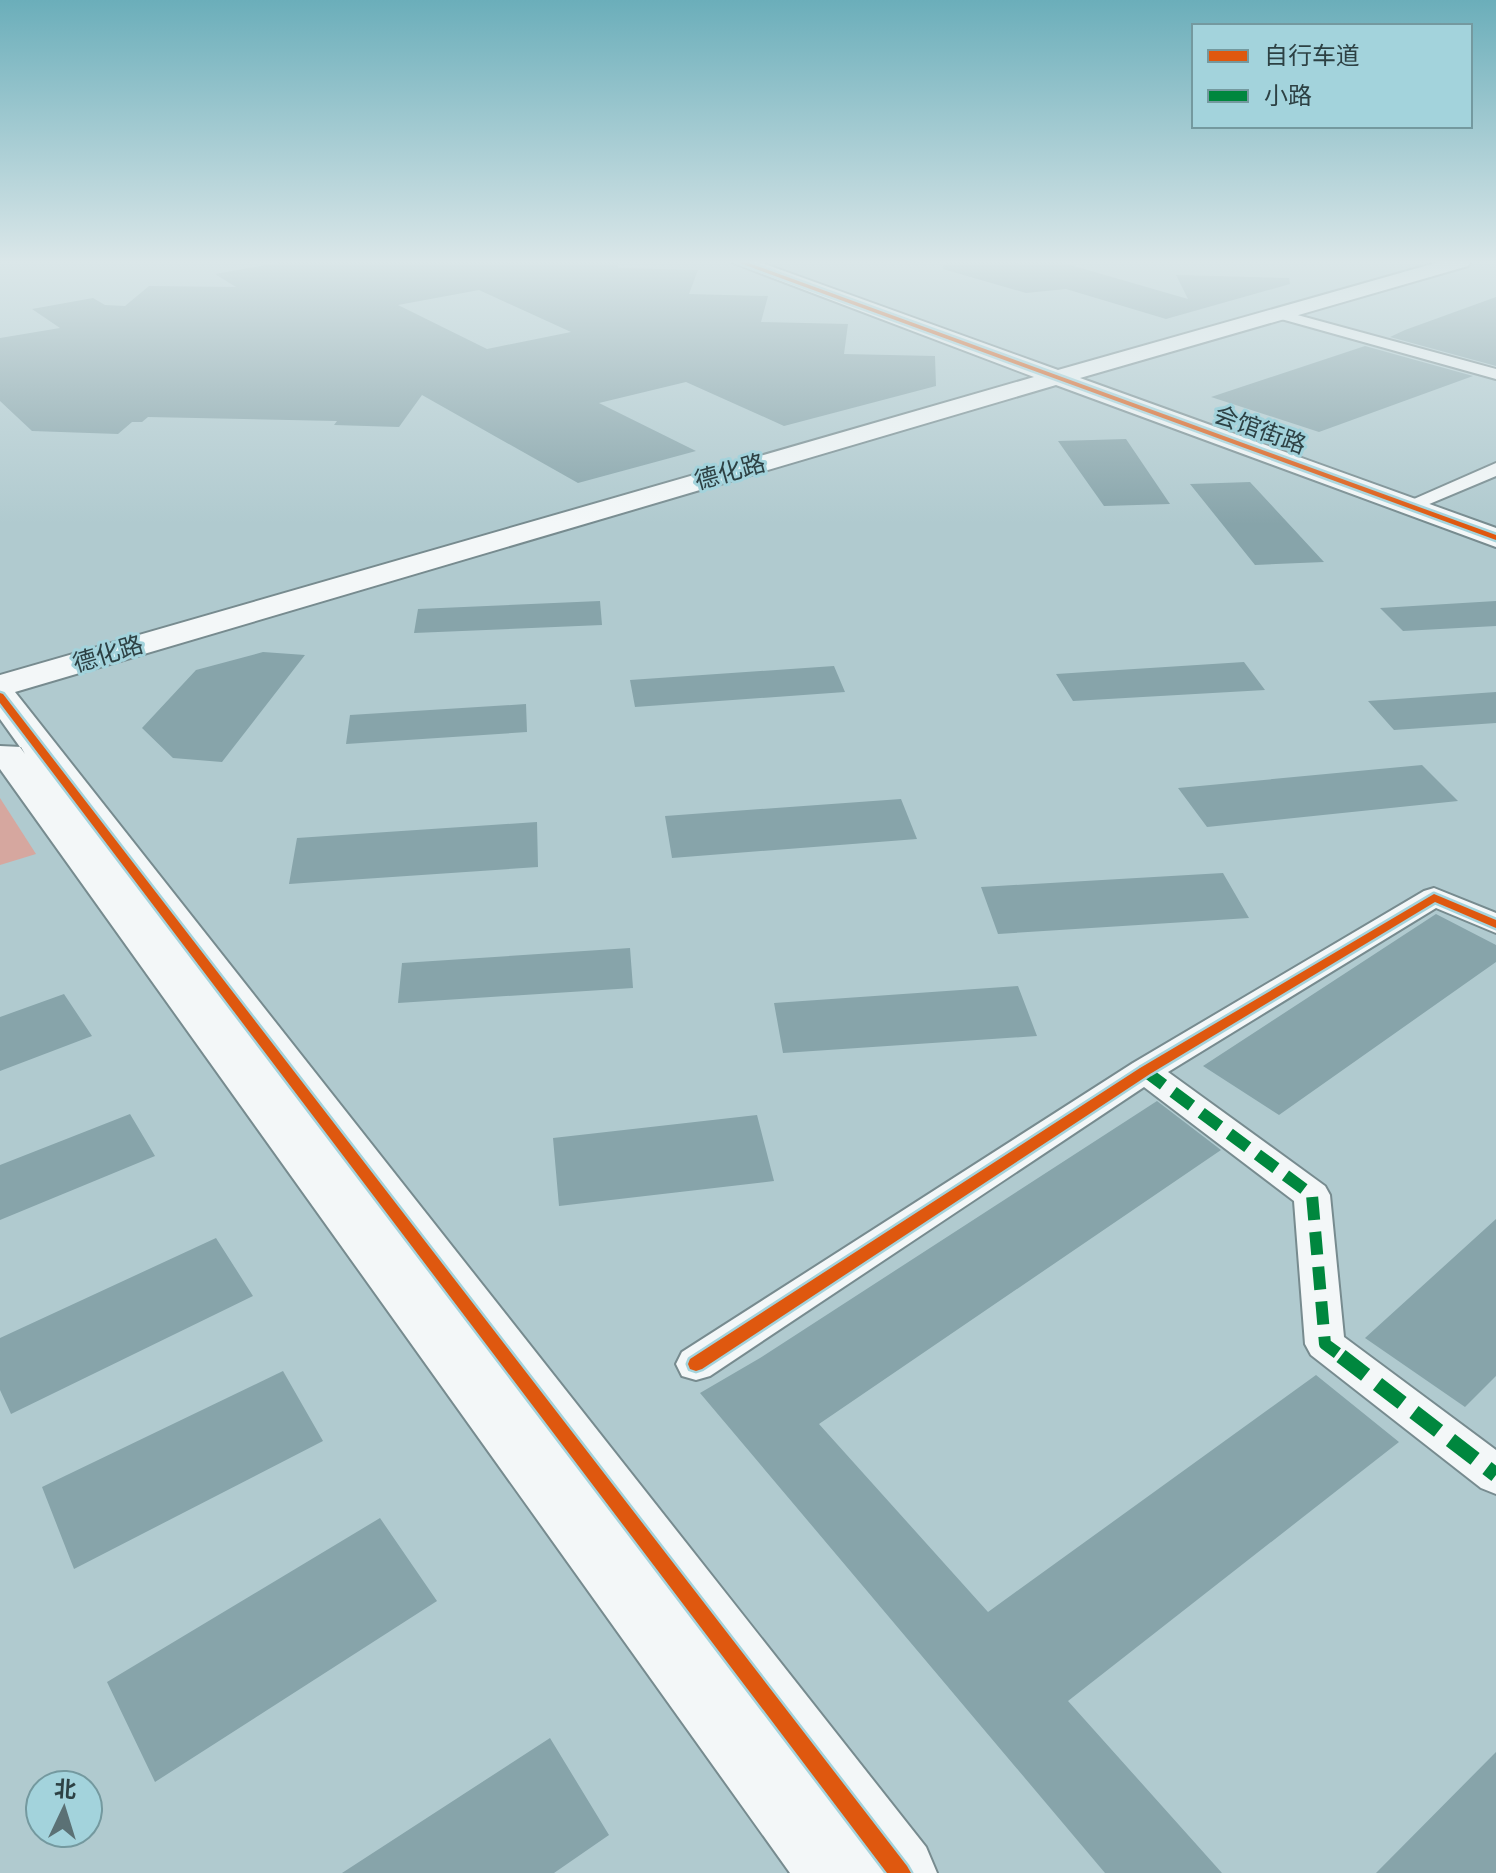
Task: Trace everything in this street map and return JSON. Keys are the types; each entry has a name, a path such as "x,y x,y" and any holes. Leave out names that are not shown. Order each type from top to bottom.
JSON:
{"main road":[{"name":"会馆街路","path":"973,349 1496,538"},
{"name":"德化路","path":"0,686 1138,349"},
{"name":"德化路","path":"0,670 1148,349"},
{"path":"0,696 900,1873"},
{"path":"0,745 835,1873"}],"street":[{"path":"1407,349 1496,374"},
{"path":"1408,506 1496,469"},
{"path":"696,1364 1145,1071 1434,897 1496,924"},
{"path":"1145,1071 1312,1195 1325,1344 1496,1475"}],"shaded area":[{"path":"0,798 36,854 0,865"}],"building":[{"path":"0,349 845,349 844,354 935,356 936,386 784,426 686,382 599,403 696,451 578,483 422,395 399,427 334,425 337,421 148,417 142,422 132,422 118,434 32,431 0,401"},
{"path":"1355,349 1377,349 1473,376 1319,432 1211,397"},
{"path":"1435,349 1496,349 1496,366"},
{"path":"1126,439 1170,504 1104,506 1058,441"},
{"path":"1250,482 1324,562 1255,565 1190,484"},
{"path":"600,601 602,625 414,633 418,609"},
{"path":"1496,601 1496,626 1403,631 1380,608"},
{"path":"263,652 305,655 222,762 173,758 142,728 196,670"},
{"path":"1244,662 1265,690 1073,701 1056,674"},
{"path":"834,666 845,692 635,707 630,680"},
{"path":"1496,692 1496,723 1394,730 1368,701"},
{"path":"526,704 527,732 346,744 350,715"},
{"path":"1422,765 1458,801 1207,827 1178,788"},
{"path":"901,799 917,839 672,858 665,816"},
{"path":"537,822 538,867 289,884 297,838"},
{"path":"1223,873 1249,918 998,934 981,887"},
{"path":"1436,914 1496,945 1496,962 1279,1115 1203,1066"},
{"path":"630,948 633,988 398,1003 402,963"},
{"path":"1018,986 1037,1036 783,1053 774,1003"},
{"path":"64,994 92,1036 0,1071 0,1017"},
{"path":"1157,1101 1221,1150 819,1424 988,1612 1316,1375 1399,1442 1068,1701 1222,1873 1105,1873 700,1393 760,1358"},
{"path":"130,1114 155,1156 0,1220 0,1165"},
{"path":"757,1115 774,1181 559,1206 553,1138"},
{"path":"1496,1219 1496,1376 1465,1407 1365,1338"},
{"path":"216,1238 253,1296 11,1414 0,1390 0,1338"},
{"path":"283,1371 323,1441 74,1569 42,1487"},
{"path":"380,1518 437,1601 155,1782 107,1682"},
{"path":"550,1738 609,1835 554,1873 342,1873"},
{"path":"1496,1752 1496,1873 1376,1873"}],"marked path":[{"path":"1145,1071 1312,1195 1325,1344 1496,1475"}],"cycle path":[{"path":"979,349 1496,538"},
{"path":"0,696 900,1873"},
{"path":"696,1364 1145,1071 1434,897 1496,924"}]}
